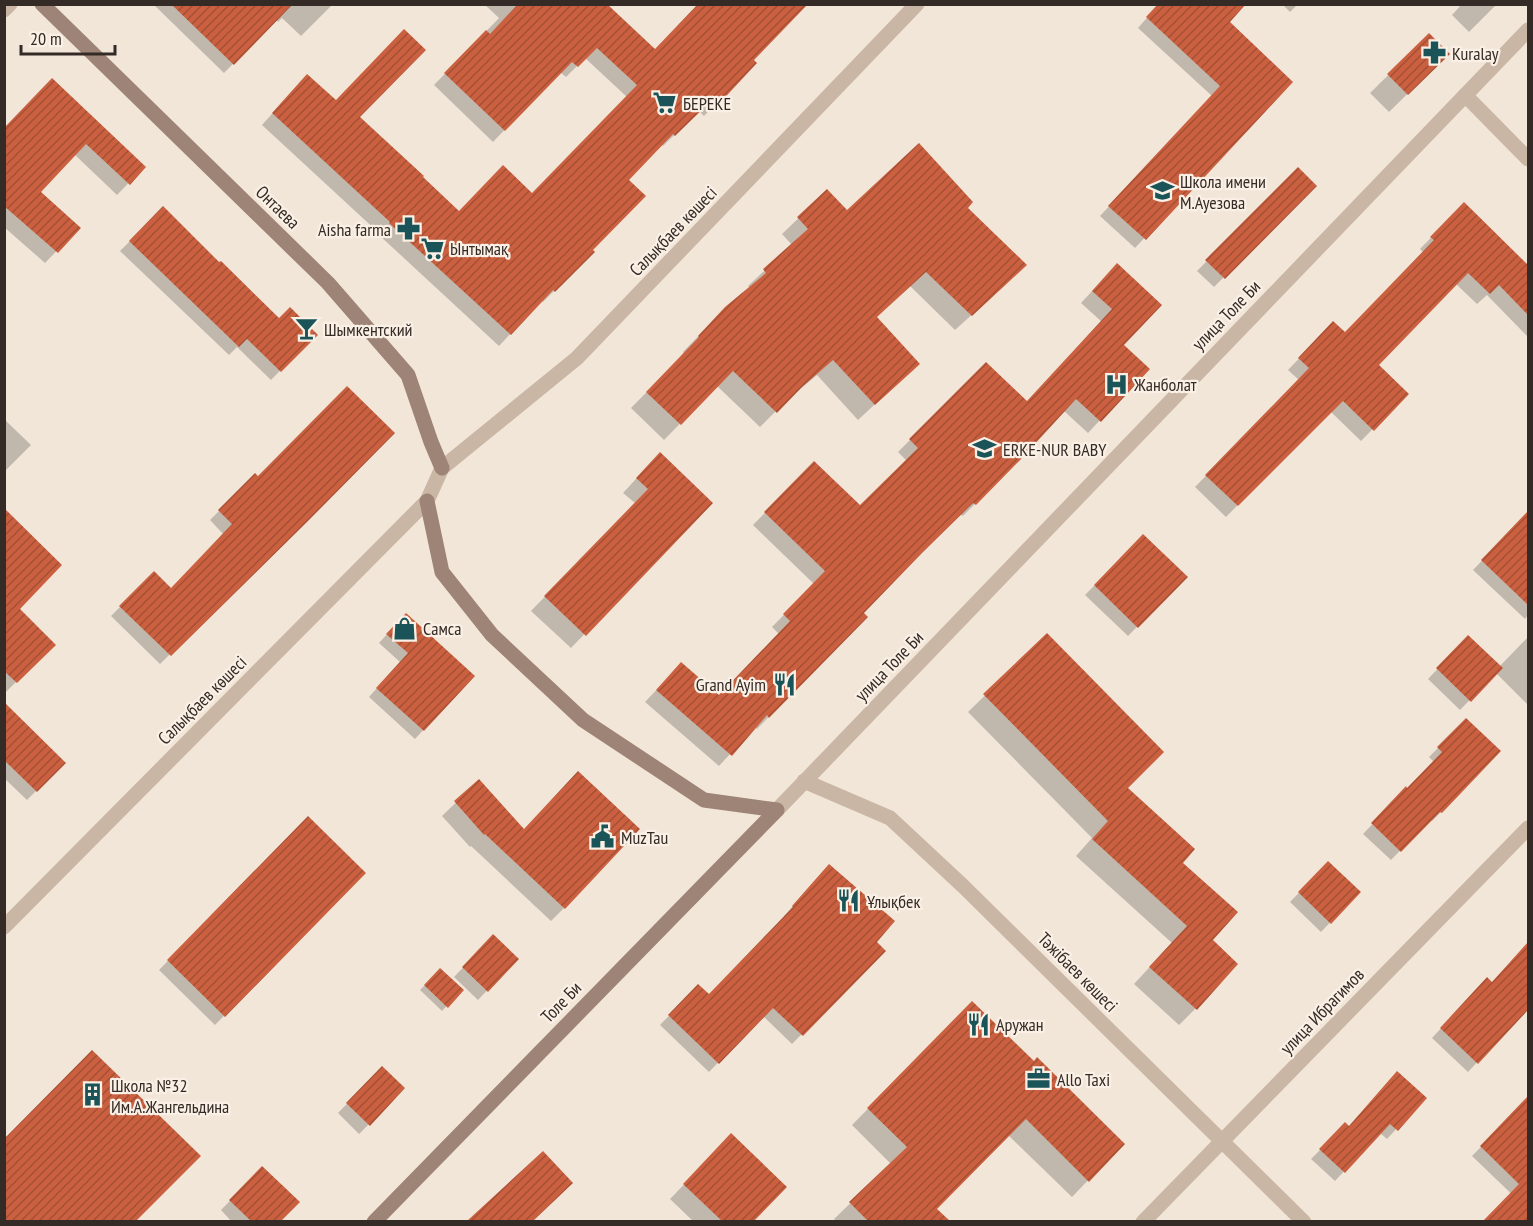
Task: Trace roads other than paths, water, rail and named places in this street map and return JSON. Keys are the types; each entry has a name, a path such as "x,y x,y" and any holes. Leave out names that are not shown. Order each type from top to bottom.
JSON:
{"main road":[{"name":"Онтаева","path":"42,4 328,283 408,375 442,468"},
{"path":"427,501 442,572 492,635 583,720 704,800 777,810"},
{"name":"Толе Би","path":"374,1221 777,810"}],"street":[{"path":"4,10 10,4"},
{"name":"Салықбаев көшесі","path":"442,468 577,358 917,4"},
{"name":"улица Толе Би","path":"777,810 1528,30"},
{"path":"1465,95 1528,159"},
{"path":"427,501 442,468"},
{"name":"Салықбаев көшесі","path":"4,927 427,501"},
{"name":"Тәжібаев көшесі","path":"804,781 890,818 963,886 1304,1221"},
{"name":"улица Ибрагимов","path":"1143,1221 1528,828"}],"place":[{"name":"Kuralay","path":"1434,53"},
{"name":"БЕРЕКЕ","path":"665,103"},
{"name":"Школа имени М.Ауезова","path":"1162,191"},
{"name":"Aisha farma","path":"409,229"},
{"name":"Ынтымақ","path":"432,248"},
{"name":"Шымкентский","path":"306,329"},
{"name":"Жанболат","path":"1116,384"},
{"name":"ERKE-NUR BABY","path":"985,449"},
{"name":"Самса","path":"405,628"},
{"name":"Grand Ayim","path":"784,684"},
{"name":"MuzTau","path":"603,837"},
{"name":"Ұлықбек","path":"849,901"},
{"name":"Аружан","path":"978,1024"},
{"name":"Allo Taxi","path":"1039,1079"},
{"name":"Школа №32 Им.А.Жангельдина","path":"93,1095"}]}
